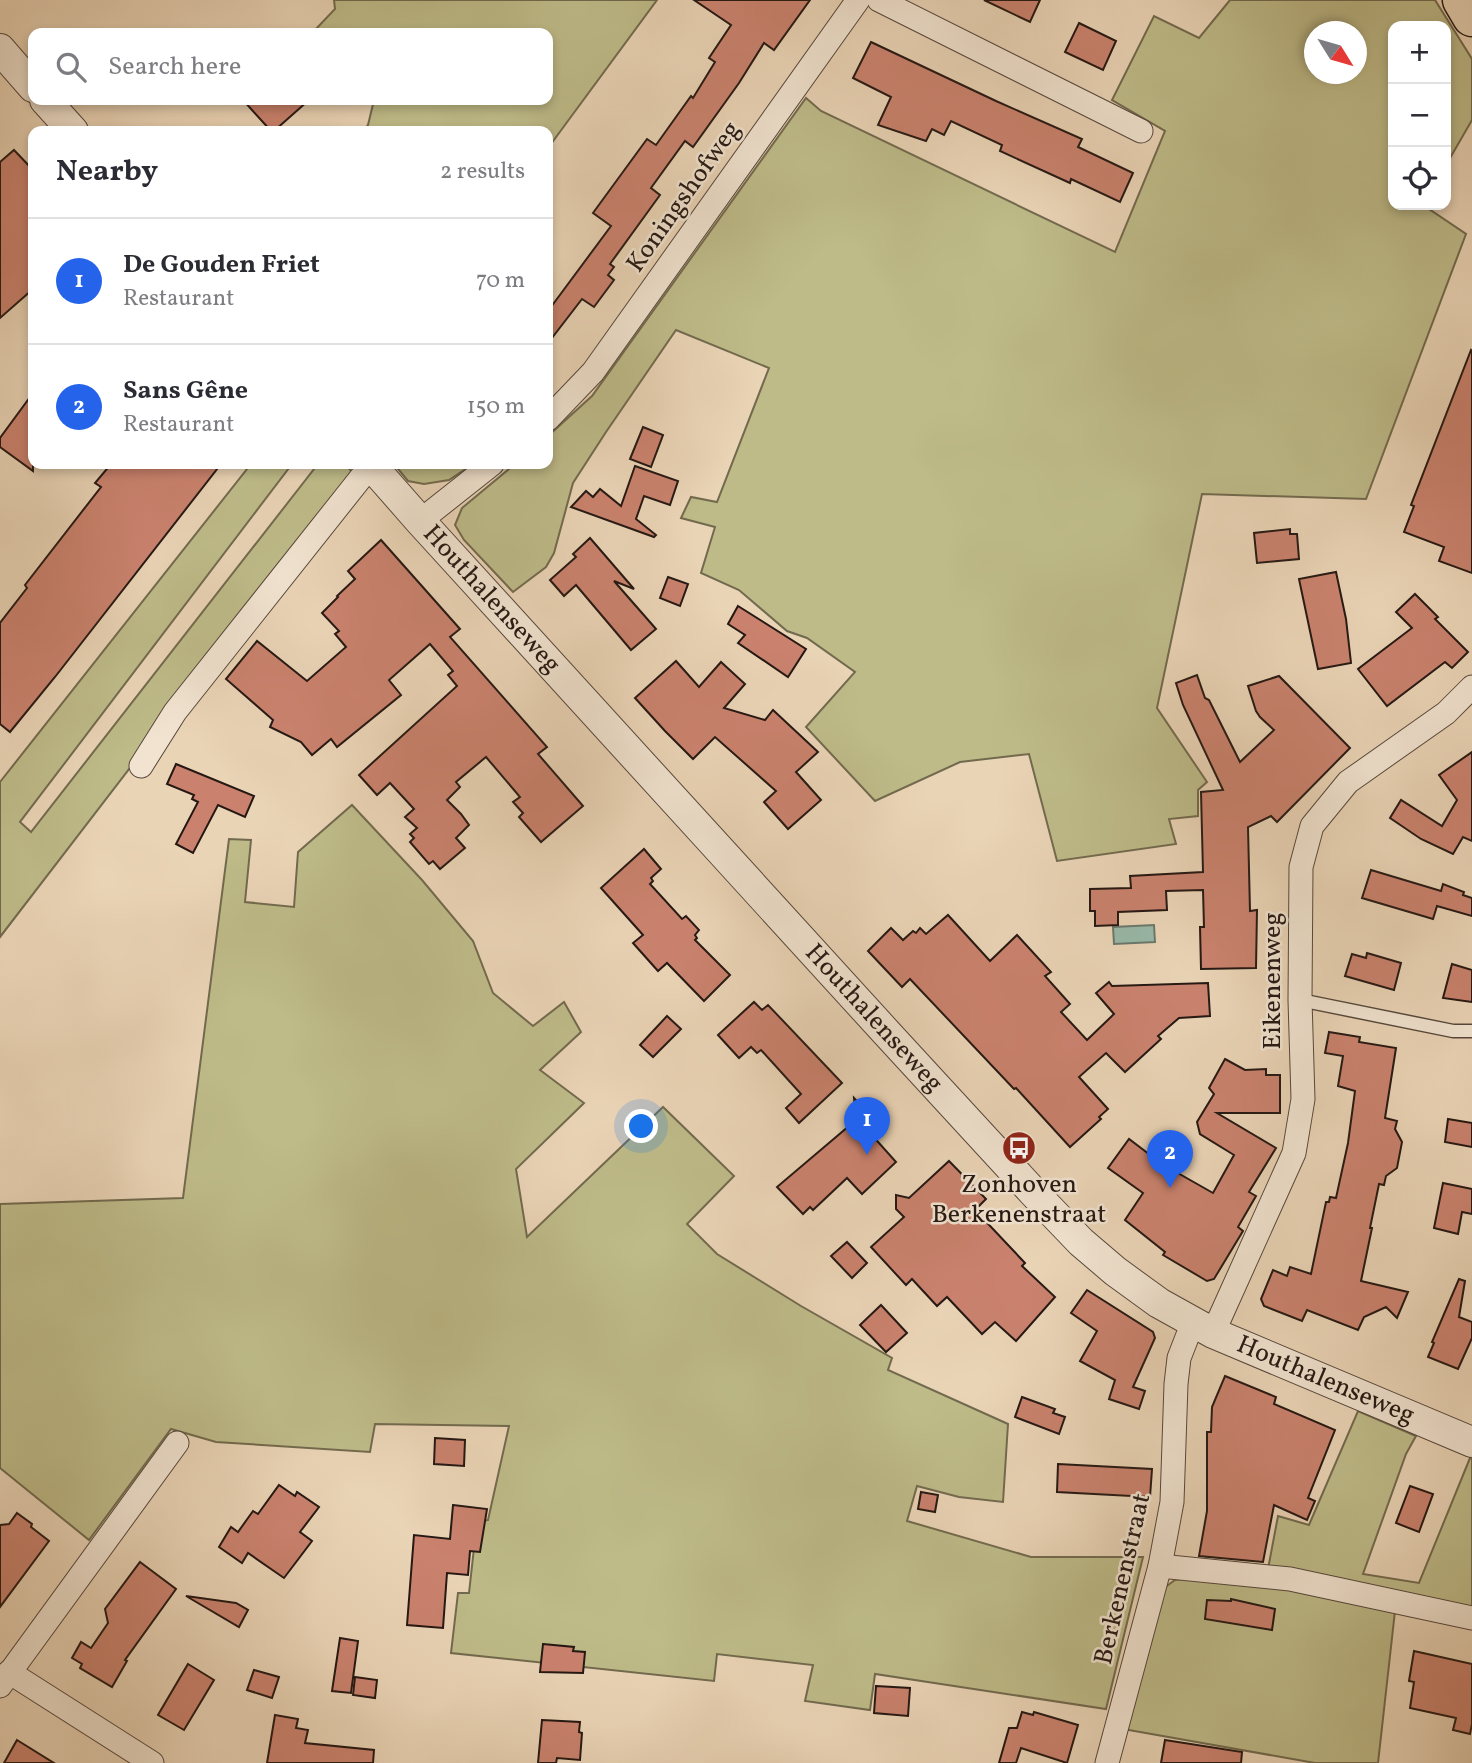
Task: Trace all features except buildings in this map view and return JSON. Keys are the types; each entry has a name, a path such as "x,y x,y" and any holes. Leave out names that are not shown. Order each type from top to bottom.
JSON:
{"highway":[{"path":"1462,0 1472,17"}],"street":[{"name":"Koningshofweg","path":"553,414 593,372 858,0"},
{"path":"879,0 1141,131"},
{"path":"50,105 68,126"},
{"name":"Houthalenseweg","path":"141,766 175,712 367,469"},
{"name":"Houthalenseweg","path":"375,469 1081,1242 1159,1303 1203,1327 1472,1442"},
{"path":"420,521 486,469"},
{"name":"Eikenenweg","path":"1203,1327 1294,1153 1303,1099 1300,1000 1301,867 1312,826 1348,782 1446,713 1472,687"},
{"name":"Berkenenstraat","path":"1107,1763 1160,1566 1172,1502 1179,1359 1203,1327"},
{"path":"152,1763 5,1679 177,1443"},
{"path":"1160,1566 1290,1579 1472,1618"}],"lane":[{"path":"1300,1000 1453,1031 1472,1031"}],"shaded area":[{"path":"334,0 657,0 553,141 553,126 367,126 373,105 553,105 553,28 317,28 335,9"},
{"path":"1230,0 1435,0 1448,21 1388,21 1388,210 1430,210 1466,234 1366,499 1202,494 1157,708 1207,782 1198,790 1198,816 1169,819 1176,844 1057,861 1029,754 960,762 875,801 806,727 855,672 807,638 787,631 739,590 701,573 715,527 681,518 691,497 717,502 769,368 676,330 573,483 554,553 546,567 513,592 464,540 455,525 462,508 509,469 553,469 553,431 592,396 806,98 821,111 1115,252 1165,131 1112,100 1154,16 1199,38"},
{"path":"1451,26 1472,59 1472,120 1451,156"},
{"path":"247,469 288,469 20,822 31,832 314,469 350,469 355,475 0,937 0,782"},
{"path":"398,469 466,469 449,480 424,484 408,481"},
{"path":"352,805 422,880 473,941 493,993 533,1026 564,1002 581,1032 540,1070 584,1103 516,1169 527,1237 663,1107 734,1176 687,1224 717,1254 892,1358 888,1370 1008,1424 1003,1502 959,1497 917,1486 907,1521 1031,1557 1143,1557 1106,1709 875,1674 870,1710 805,1701 813,1665 717,1654 714,1681 451,1653 458,1593 469,1593 477,1521 488,1520 509,1426 375,1424 370,1452 216,1442 171,1429 89,1540 0,1468 0,1204 183,1198 229,839 251,840 245,902 294,907 298,852"},
{"path":"1154,925 1155,942 1114,944 1113,927"},
{"path":"1358,1411 1416,1436 1406,1454 1363,1574 1419,1583 1470,1458 1472,1611 1268,1569 1278,1516 1309,1525"},
{"path":"1189,1578 1293,1588 1395,1611 1378,1763 1315,1763 1123,1729 1164,1588 1175,1580"}],"place":[{"name":"Zonhoven Berkenenstraat","path":"1019,1148"},
{"name":"De Gouden Friet","path":"867,1155"},
{"name":"Sans Gêne","path":"1170,1188"}]}
